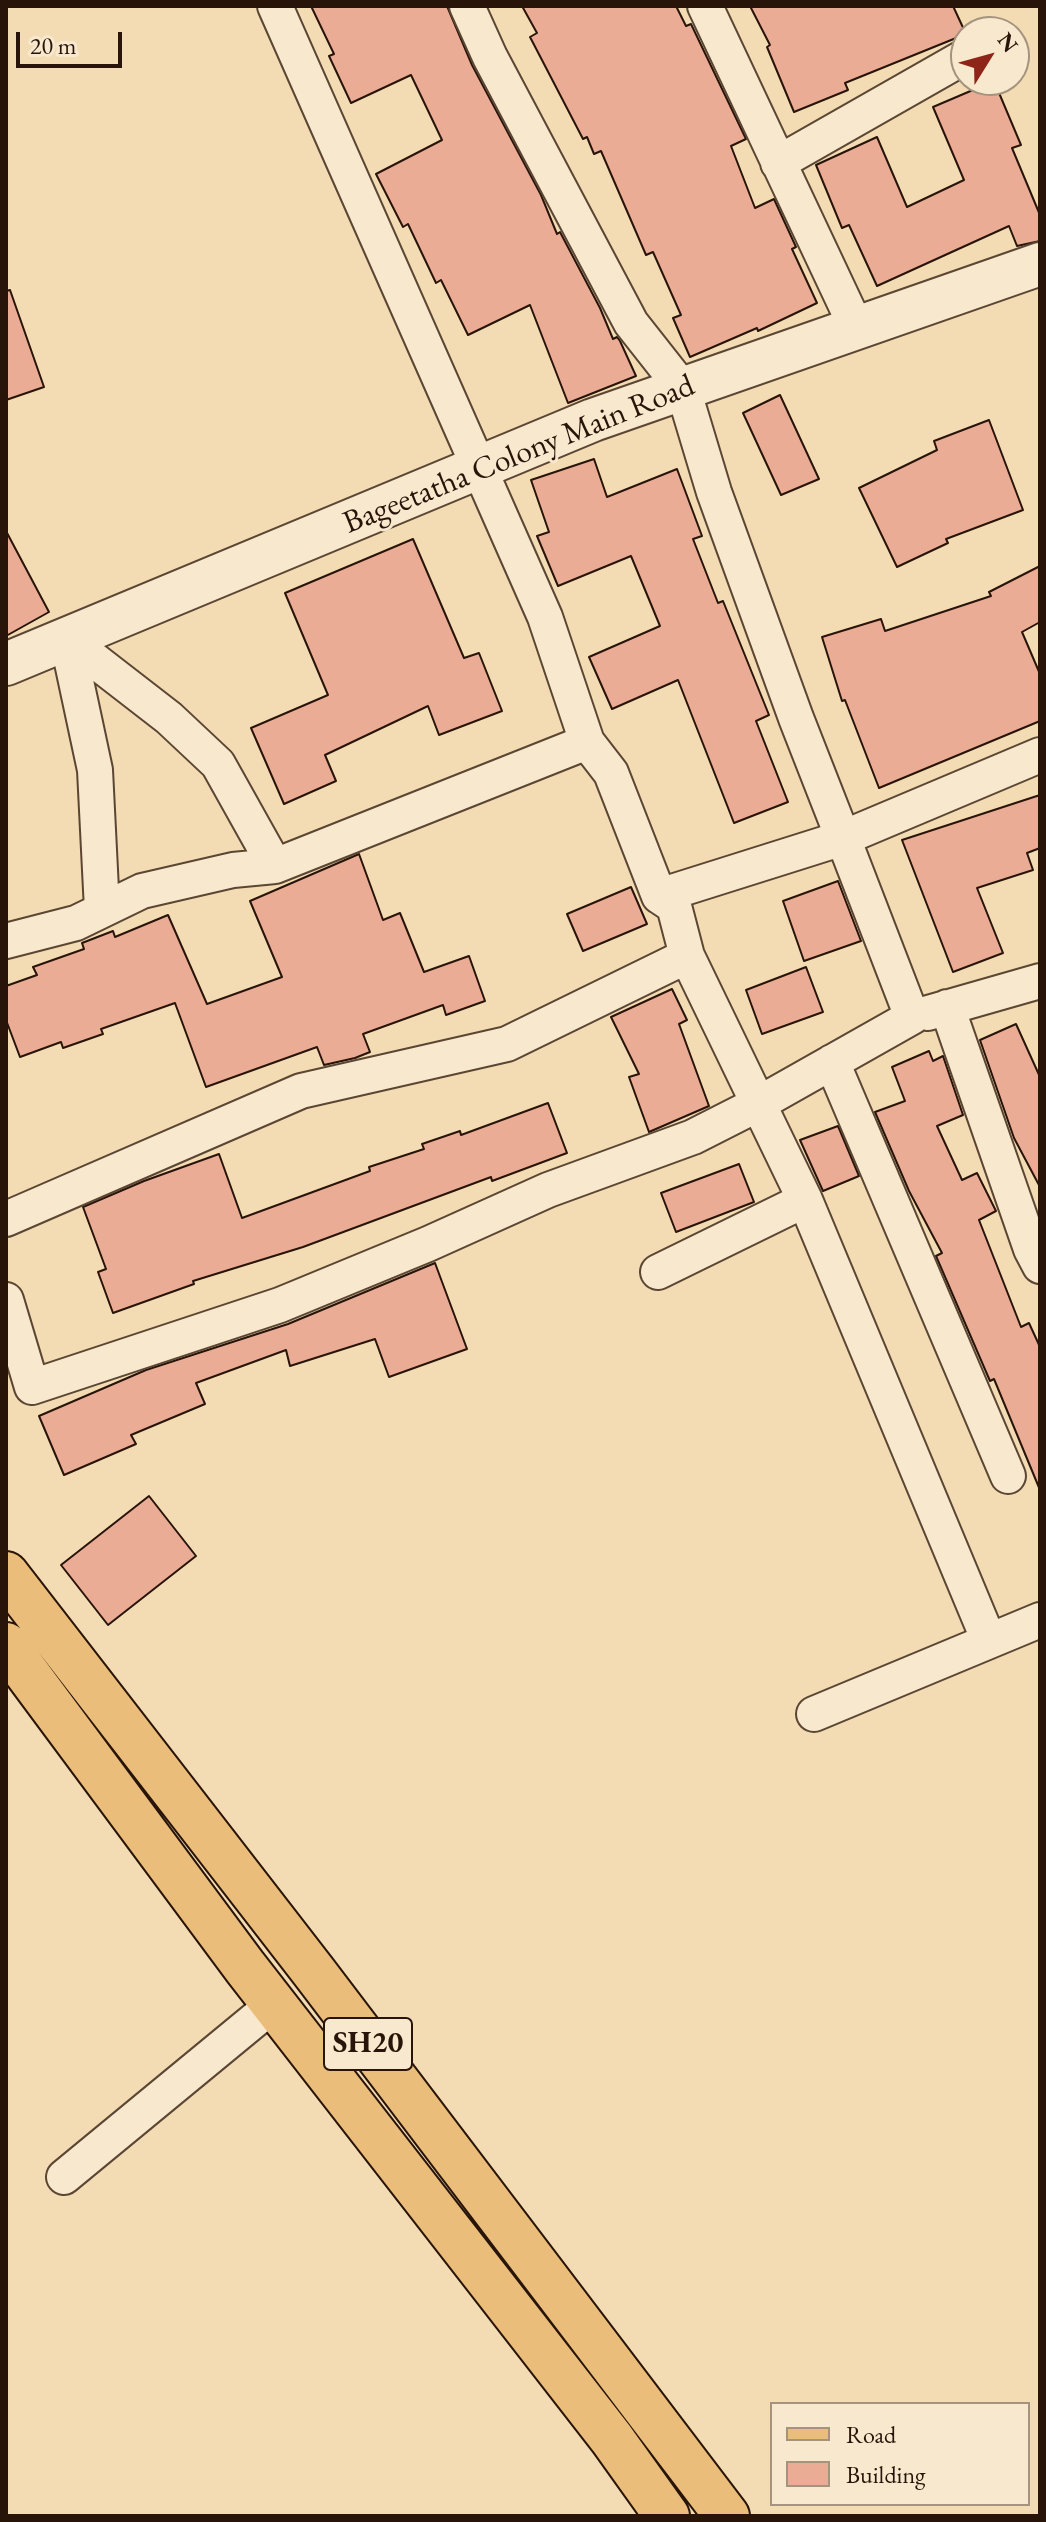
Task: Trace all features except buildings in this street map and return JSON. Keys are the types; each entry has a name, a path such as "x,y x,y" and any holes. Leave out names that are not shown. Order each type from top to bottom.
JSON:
{"main road":[{"name":"SH20","path":"6,1574 314,1972 727,2516"},
{"name":"SH20","path":"6,1645 274,2004 612,2439 667,2516"}],"street":[{"path":"275,6 545,617 587,742 611,773 659,896 674,906 687,956 805,1200 989,1641"},
{"path":"467,6 490,57 631,323 683,389 714,492 796,718 912,1017"},
{"path":"705,6 857,329"},
{"path":"778,163 950,65"},
{"name":"Bageetatha Colony Main Road","path":"6,664 593,420 1040,264"},
{"path":"67,639 169,718 218,764 275,866"},
{"path":"67,639 95,770 102,910"},
{"path":"6,941 76,923 142,891 233,870 275,866 587,742"},
{"path":"659,896 843,838 1040,755"},
{"path":"6,1219 301,1091 507,1044 687,956"},
{"path":"6,1300 32,1387 280,1305 548,1190 693,1137 912,1017 1040,981"},
{"path":"947,1007 1031,1249 1040,1266"},
{"path":"832,1062 1008,1476"},
{"path":"658,1272 805,1200"},
{"path":"814,1714 1040,1620"},
{"path":"64,2177 274,2004"}]}
